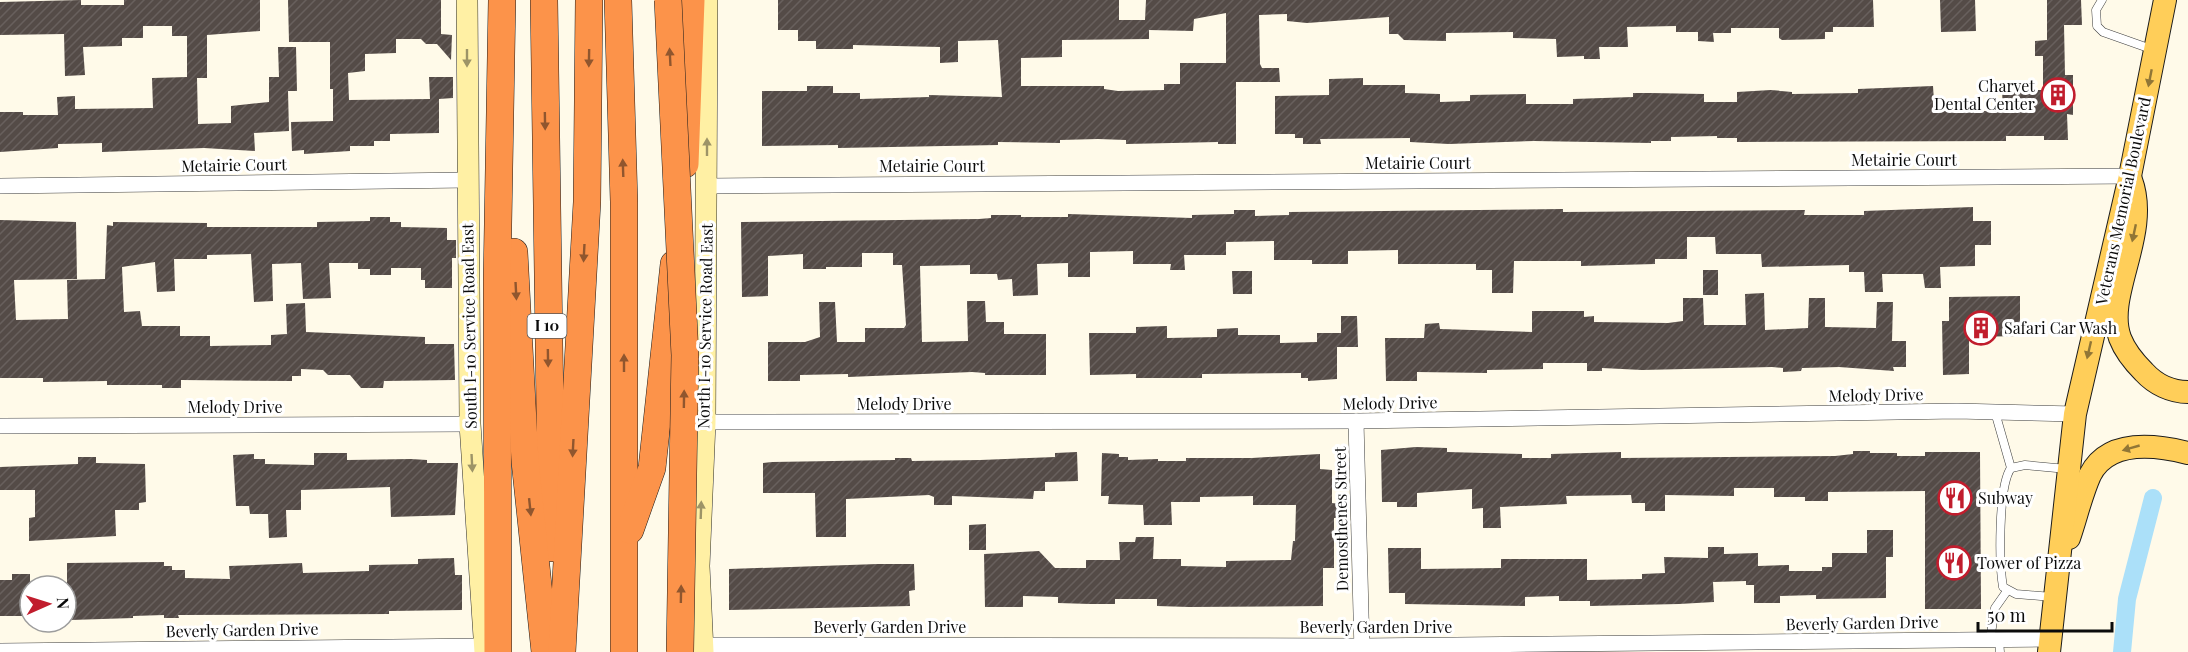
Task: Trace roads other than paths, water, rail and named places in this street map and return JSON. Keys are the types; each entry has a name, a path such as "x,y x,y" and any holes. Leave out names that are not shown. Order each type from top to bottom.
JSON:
{"highway":[{"name":"I 10","path":"544,0 554,652"},
{"path":"562,652 587,202 589,0"},
{"path":"618,0 624,202 624,652"},
{"path":"668,0 685,355 695,650"},
{"path":"623,548 651,468 670,294 681,224 688,128 691,0"},
{"path":"489,650 502,12"},
{"path":"502,12 525,461 545,652"}],"main road":[{"name":"Veterans Memorial Boulevard","path":"2049,646 2075,414 2130,176 2165,0"},
{"path":"2130,176 2136,194 2138,214 2118,312 2119,337 2131,358 2152,381 2178,392 2188,393"},
{"path":"2054,589 2091,474 2108,457 2134,446 2159,445 2188,453"}],"street":[{"name":"South I-10 Service Road East","path":"467,0 470,424 489,650"},
{"name":"North I-10 Service Road East","path":"695,650 705,422 707,0"},
{"name":"Metairie Court","path":"707,186 2130,176"},
{"name":"Metairie Court","path":"0,186 468,180"},
{"name":"Melody Drive","path":"705,422 1356,421 1995,412 2075,414"},
{"name":"Demosthenes Street","path":"1356,421 1361,649"},
{"name":"Melody Drive","path":"0,426 470,424"},
{"name":"Beverly Garden Drive","path":"695,650 1865,647 1996,644 2049,646"},
{"name":"Beverly Garden Drive","path":"0,651 489,650"}],"lane":[{"path":"2102,0 2096,10 2097,26 2103,32 2155,50"},
{"path":"1995,412 2011,468"},
{"path":"2007,591 2002,581 2003,495 2007,473 2011,468 2025,465 2068,469"},
{"path":"2007,591 2054,589"},
{"path":"1996,644 1995,608 2007,591"}],"waterway":[{"path":"2122,652 2127,599 2153,498"}],"place":[{"name":"Charvet Dental Center","path":"2058,95"},
{"name":"Safari Car Wash","path":"1981,328"},
{"name":"Subway","path":"1955,498"},
{"name":"Tower of Pizza","path":"1954,563"}]}
